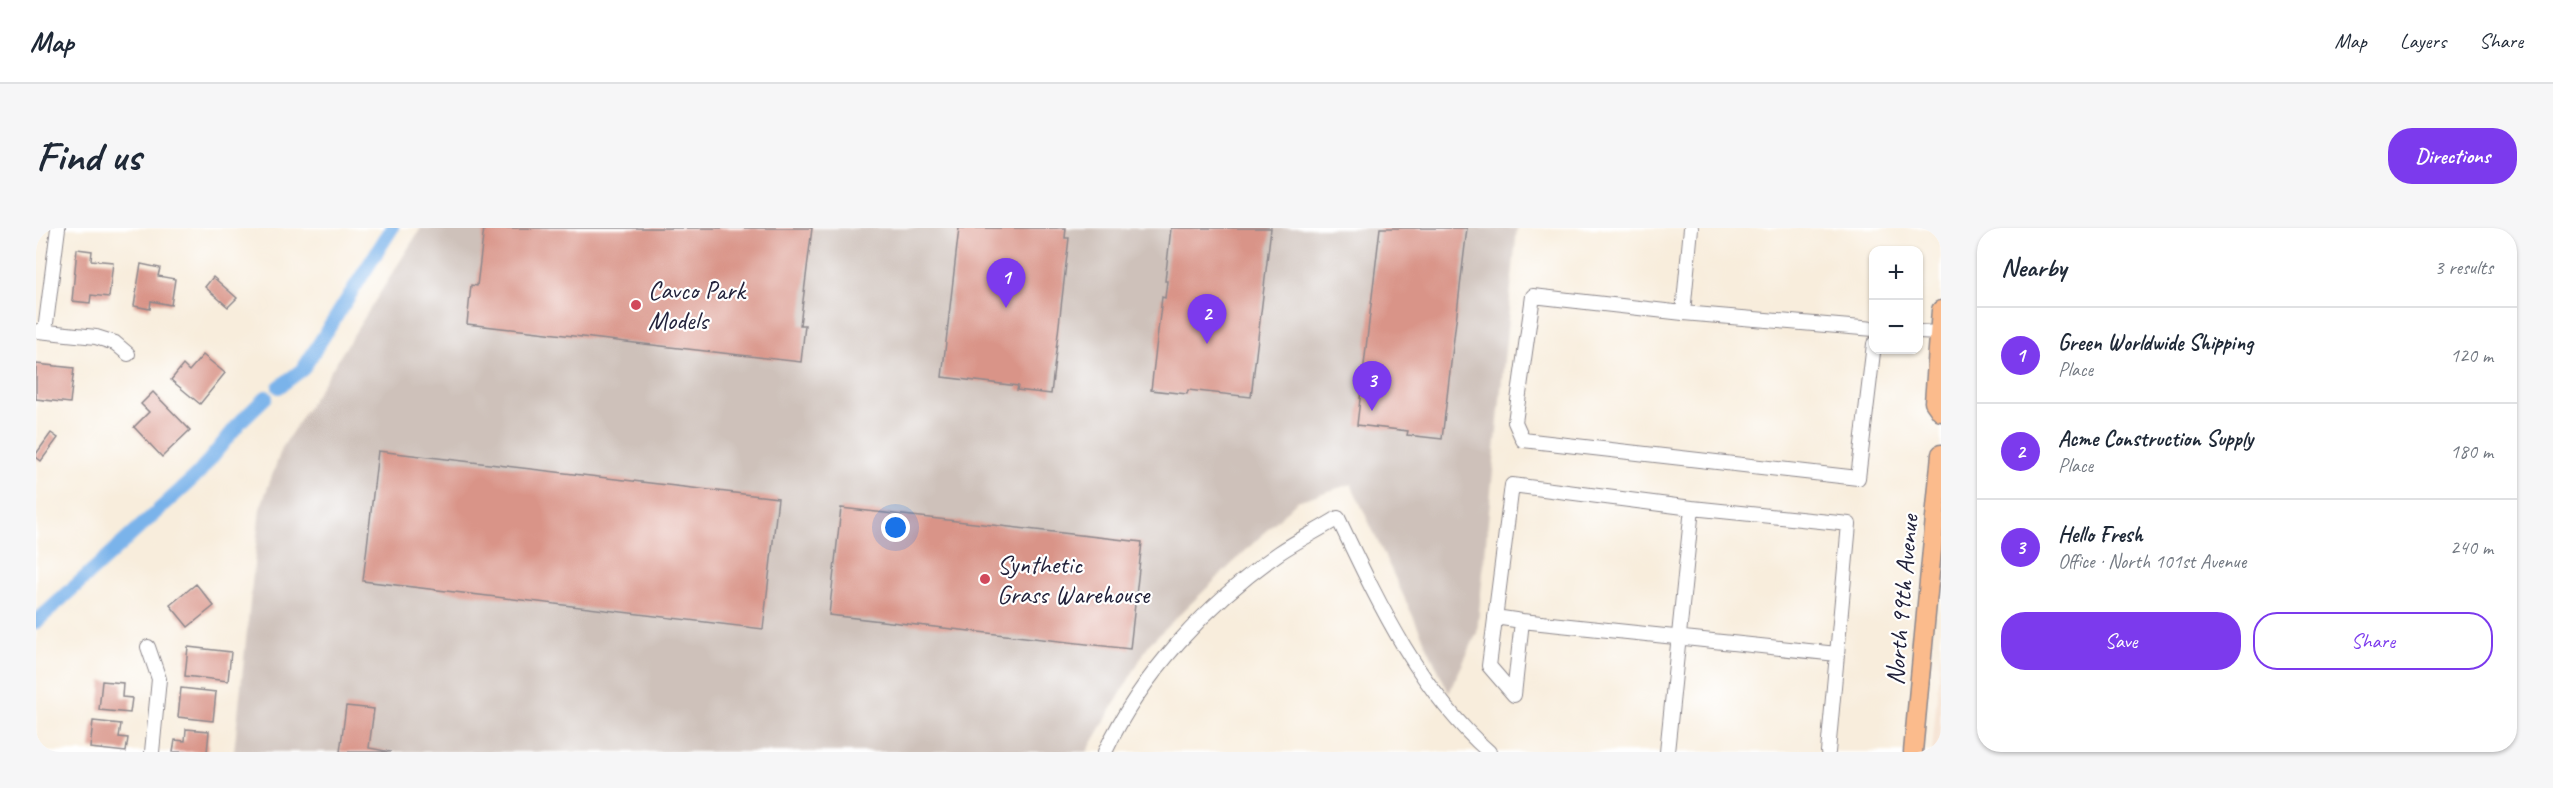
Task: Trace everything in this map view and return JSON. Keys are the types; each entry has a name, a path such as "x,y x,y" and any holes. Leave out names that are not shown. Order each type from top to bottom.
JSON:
{"main road":[{"path":"1941,310 1934,402 1941,412"},
{"name":"North 99th Avenue","path":"1913,752 1941,454"}],"street":[{"path":"58,228 41,331 96,337 115,343 128,354"},
{"path":"1683,313 1690,228"},
{"path":"1869,329 1683,313 1533,296 1515,422 1523,440 1858,478 1873,354"},
{"path":"1923,332 1939,333"},
{"path":"1522,621 1514,695 1489,666 1512,485 1692,508 1849,524 1828,752"},
{"path":"1667,752 1692,508"},
{"path":"1105,752 1133,702 1157,669 1221,599 1281,552 1338,518 1384,614 1419,670 1458,721 1489,752"},
{"path":"1495,617 1837,654"},
{"path":"148,647 159,679 152,752"}],"shaded area":[{"path":"421,228 1517,228 1477,633 1449,693 1351,484 1297,501 1149,644 1087,752 234,752 260,509 282,448"},
{"path":"1941,649 1941,752 1932,752"}],"building":[{"name":"Cavco Park Models","path":"484,228 812,228 800,325 805,325 801,362 467,324 471,285 477,286"},
{"path":"959,228 1066,228 1065,238 1069,238 1051,394 1017,390 1018,386 942,377"},
{"path":"1171,228 1271,228 1251,397 1188,390 1187,394 1151,390 1162,297 1165,298"},
{"path":"1380,228 1467,228 1442,439 1407,435 1408,431 1357,425"},
{"path":"77,249 92,251 91,260 113,262 109,297 91,295 90,303 72,301"},
{"path":"141,264 160,268 158,276 175,279 171,305 151,301 150,309 134,306"},
{"path":"213,277 237,298 228,307 205,287"},
{"path":"203,355 225,373 200,404 171,380 183,365 189,371"},
{"path":"36,364 74,368 70,403 36,399"},
{"path":"153,392 190,430 162,457 134,427 149,412 141,404"},
{"path":"51,433 58,438 41,461 36,454"},
{"path":"378,451 778,498 763,629 363,581"},
{"name":"Synthetic Grass Warehouse","path":"841,508 1142,542 1130,649 829,615"},
{"path":"196,584 214,606 188,627 170,605"},
{"path":"188,647 231,652 228,681 185,676"},
{"path":"102,681 123,683 122,697 132,698 130,713 99,710"},
{"path":"181,688 216,692 213,721 178,717"},
{"path":"346,706 374,709 369,748 391,752 340,752"},
{"path":"93,721 121,724 119,737 128,738 126,752 90,748"},
{"path":"186,729 209,731 207,752 173,752 175,740 185,741"}],"waterway":[{"path":"279,387 303,369 392,228"},
{"path":"36,622 198,474 241,421 266,397"}],"place":[{"name":"Cavco Park Models","path":"636,305"},
{"name":"Green Worldwide Shipping","path":"1006,308"},
{"name":"Acme Construction Supply","path":"1207,344"},
{"name":"Hello Fresh","path":"1372,411"},
{"name":"Synthetic Grass Warehouse","path":"985,579"}]}
